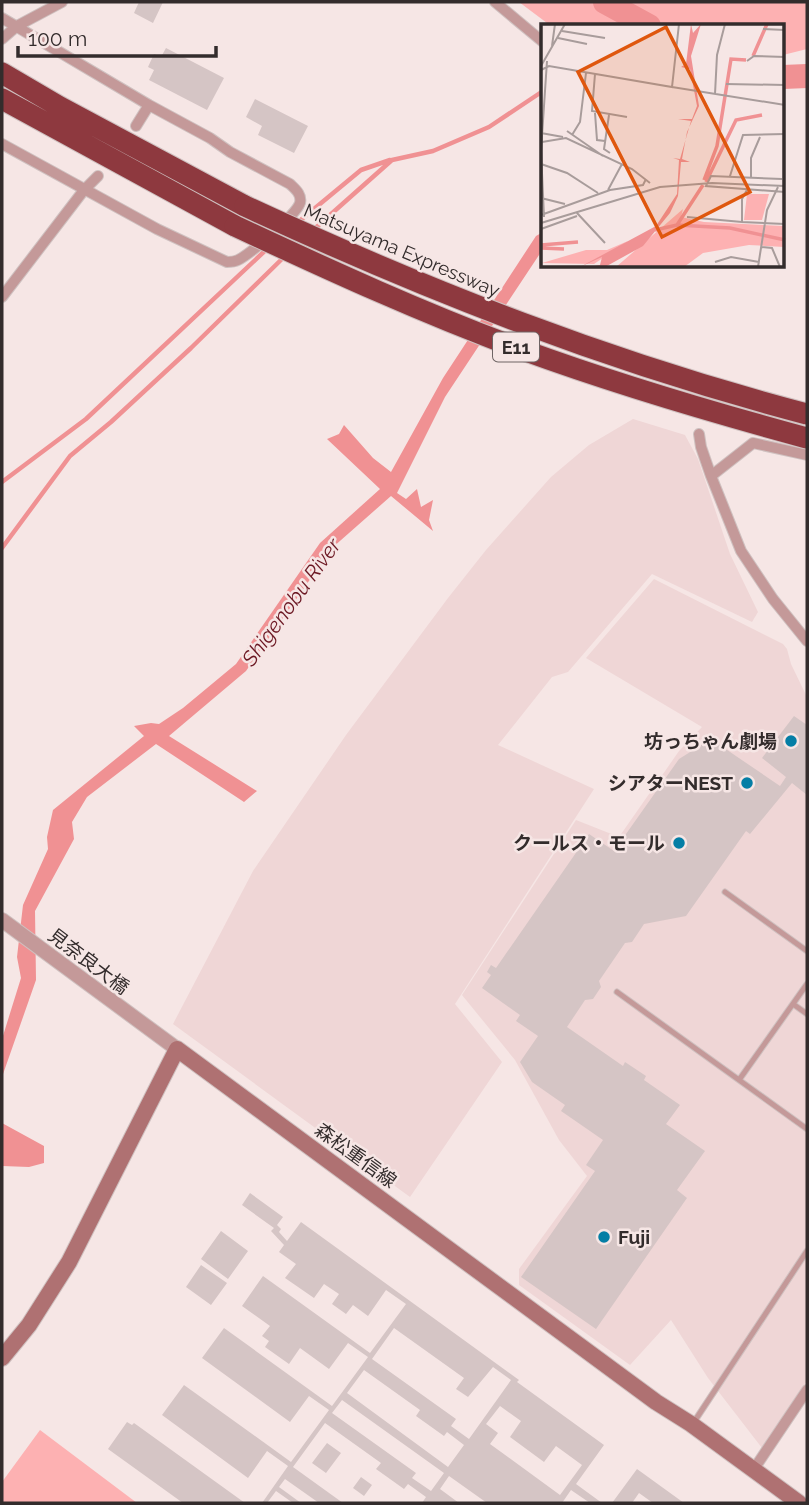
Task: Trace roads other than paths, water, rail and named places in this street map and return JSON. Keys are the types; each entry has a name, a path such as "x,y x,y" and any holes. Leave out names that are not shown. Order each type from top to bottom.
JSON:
{"highway":[{"name":"Matsuyama Expressway","path":"2,72 61,107 245,206 411,281 530,328 654,370 807,414"},
{"name":"E11","path":"2,99 234,226 403,302 522,349 633,388 807,438"}],"main road":[{"path":"2,1358 29,1325 69,1262 177,1049"},
{"name":"森松重信線","path":"177,1049 635,1387 799,1503"}],"street":[{"path":"2,39 17,26 62,2"},
{"path":"495,2 541,41"},
{"path":"2,18 289,184 297,190 299,205 255,247 236,262 227,262 157,229 2,144"},
{"path":"136,126 149,105"},
{"path":"2,297 84,190 98,176"},
{"path":"699,434 711,476 741,551 807,641"},
{"path":"711,476 753,443 807,455"},
{"name":"見奈良大橋","path":"2,920 177,1049"},
{"path":"754,1469 807,1390"}],"lane":[{"path":"725,892 807,951"},
{"path":"739,1080 807,984"},
{"path":"617,992 807,1129"},
{"path":"793,1004 807,1014"},
{"path":"692,1425 807,1251"}],"water":[{"name":"Shigenobu River","path":"541,233 541,252 445,397 397,493 406,499 417,489 421,507 433,500 429,520 433,531 391,496 332,548 246,671 169,736 257,791 244,802 156,744 87,797 72,822 74,839 35,911 36,980 2,1077 2,1039 21,978 17,957 23,905 48,849 47,837 53,810 144,736 134,726 159,724 183,708 236,664 320,543 380,489 327,439 339,434 344,425 373,458 391,472 443,378 536,236"},
{"path":"2,1123 44,1146 44,1163 29,1167 2,1166"}],"waterway":[{"path":"605,2 645,24"},
{"path":"784,77 807,76"},
{"path":"312,231 392,160 433,151 489,127 541,92"},
{"path":"297,223 361,170 390,160"},
{"path":"2,482 86,419 269,247"},
{"path":"2,548 70,456 191,348 285,256"}],"place":[{"name":"坊っちゃん劇場","path":"791,741"},
{"name":"シアターNEST","path":"747,783"},
{"name":"クールス・モール","path":"679,843"},
{"name":"Fuji","path":"604,1237"}]}
